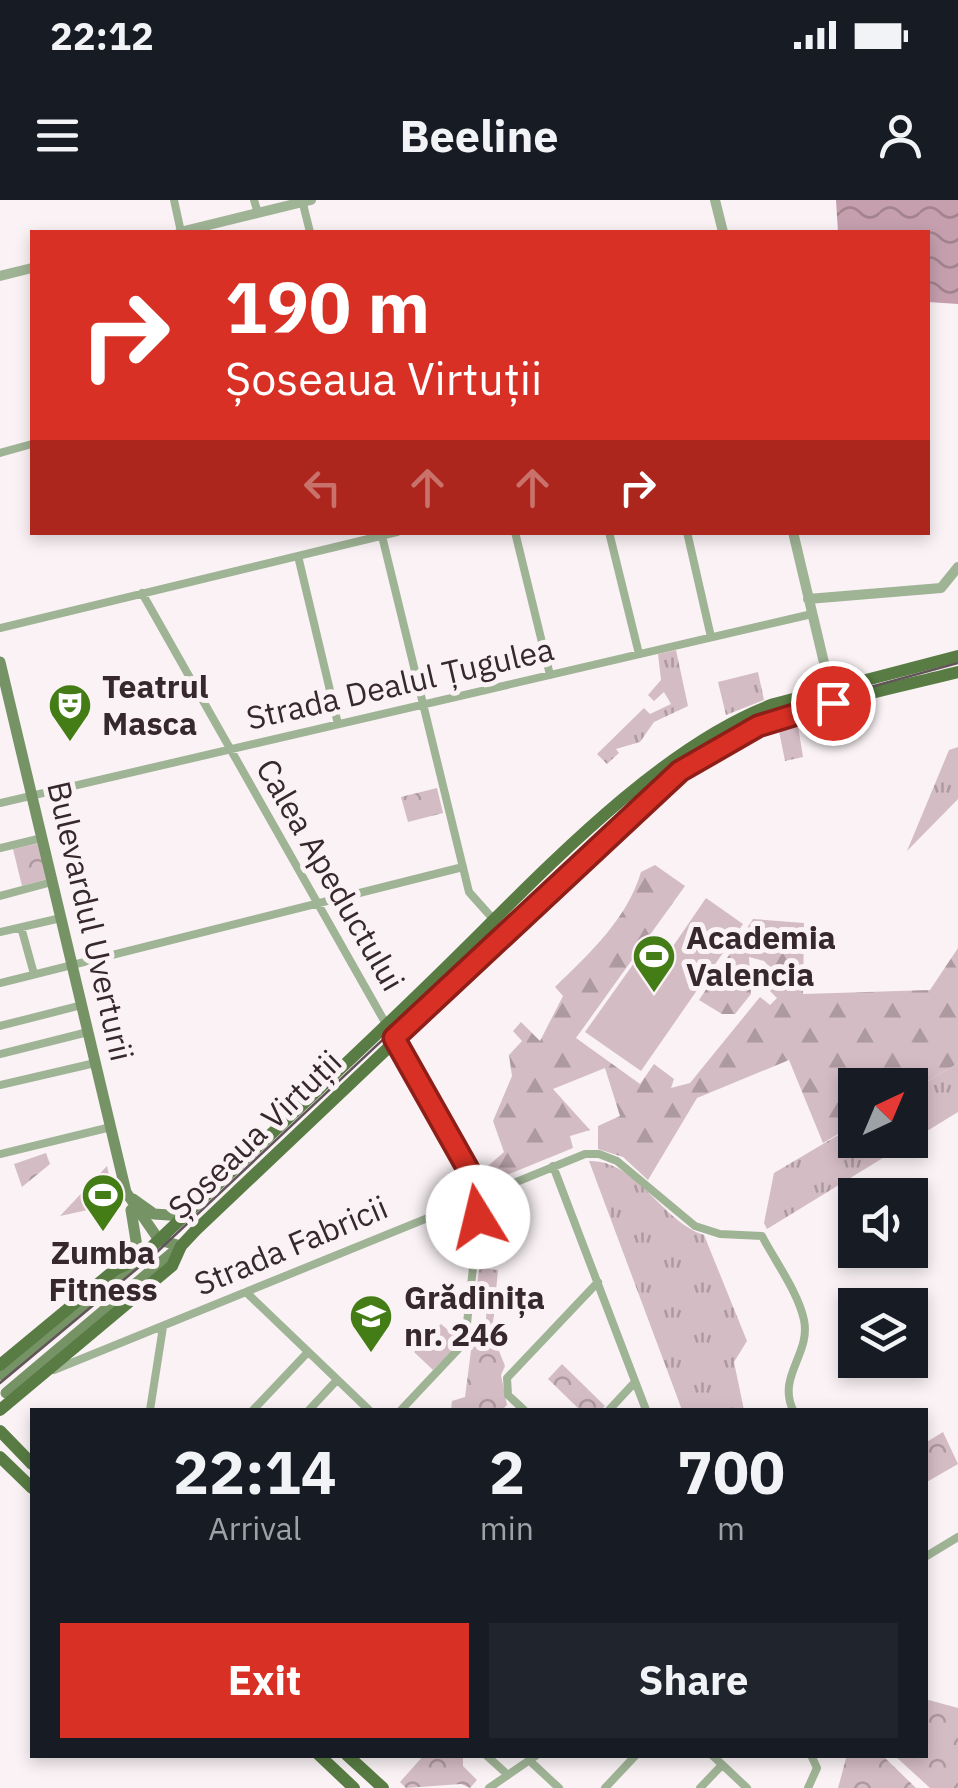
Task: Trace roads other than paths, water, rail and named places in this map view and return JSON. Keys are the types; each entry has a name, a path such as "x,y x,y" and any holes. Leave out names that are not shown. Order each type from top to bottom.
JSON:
{"main road":[{"name":"Șoseaua Virtuții","path":"0,1365 116,1269 139,1259 494,920 672,758 749,713 958,656"},
{"name":"Bulevardul Uverturii","path":"0,662 126,1192 159,1240"},
{"name":"Șoseaua Virtuții","path":"5,1402 172,1266 180,1246 394,1038 631,814 697,758 778,719 958,672"},
{"path":"126,1192 148,1212 184,1216"},
{"path":"0,1375 139,1259 126,1192"},
{"path":"159,1240 180,1246"},
{"path":"11,1442 5,1402 180,1246"},
{"path":"0,1431 30,1462"},
{"path":"0,1457 30,1486"},
{"path":"322,1758 354,1788"},
{"path":"350,1758 383,1788"}],"street":[{"path":"174,200 180,230"},
{"path":"254,200 258,213"},
{"path":"716,200 723,230"},
{"path":"188,230 305,201 310,230"},
{"path":"0,276 30,268"},
{"path":"0,453 30,445"},
{"path":"0,628 377,535"},
{"path":"381,535 470,895 494,920"},
{"path":"516,535 550,674"},
{"path":"610,535 639,654"},
{"path":"688,535 712,637"},
{"path":"794,535 830,688"},
{"path":"298,556 338,724"},
{"path":"808,599 942,588 958,567"},
{"name":"Calea Apeductului","path":"142,593 386,1024"},
{"name":"Strada Dealul Țugulea","path":"0,802 812,614"},
{"path":"0,848 42,838"},
{"path":"0,983 463,867"},
{"path":"0,896 52,882"},
{"path":"0,932 60,918"},
{"path":"21,927 34,974"},
{"path":"0,1026 82,1006"},
{"path":"0,1054 88,1032"},
{"name":"Calea Apeductului","path":"394,1038 478,1195"},
{"path":"0,1085 95,1062"},
{"path":"0,1154 111,1128"},
{"name":"Strada Fabricii","path":"42,1374 585,1154 605,1155 694,1226 720,1234 762,1236 804,1320 799,1356 786,1388 793,1408"},
{"path":"553,1166 645,1408"},
{"path":"403,1408 465,1342 478,1195"},
{"path":"522,1408 508,1395 507,1378 598,1282"},
{"path":"246,1292 367,1408"},
{"path":"150,1408 163,1326"},
{"path":"255,1408 308,1352"},
{"path":"311,1408 338,1380"},
{"path":"611,1408 635,1382"},
{"path":"928,1555 958,1537"},
{"path":"489,1758 508,1776"},
{"path":"490,1788 534,1758 559,1788"},
{"path":"605,1788 633,1758"},
{"path":"715,1758 747,1788"},
{"path":"808,1788 816,1768 813,1758"},
{"path":"700,1788 722,1764"}],"water":[{"path":"836,200 958,200 958,304 930,302 930,230 838,230"}],"tram line":[{"path":"0,1383 157,1252 676,764 761,717 958,663"}],"place":[{"name":"Teatrul Masca","path":"70,743"},
{"name":"Academia Valencia","path":"654,994"},
{"name":"Zumba Fitness","path":"103,1233"},
{"name":"Grădinița nr. 246","path":"371,1354"}]}
